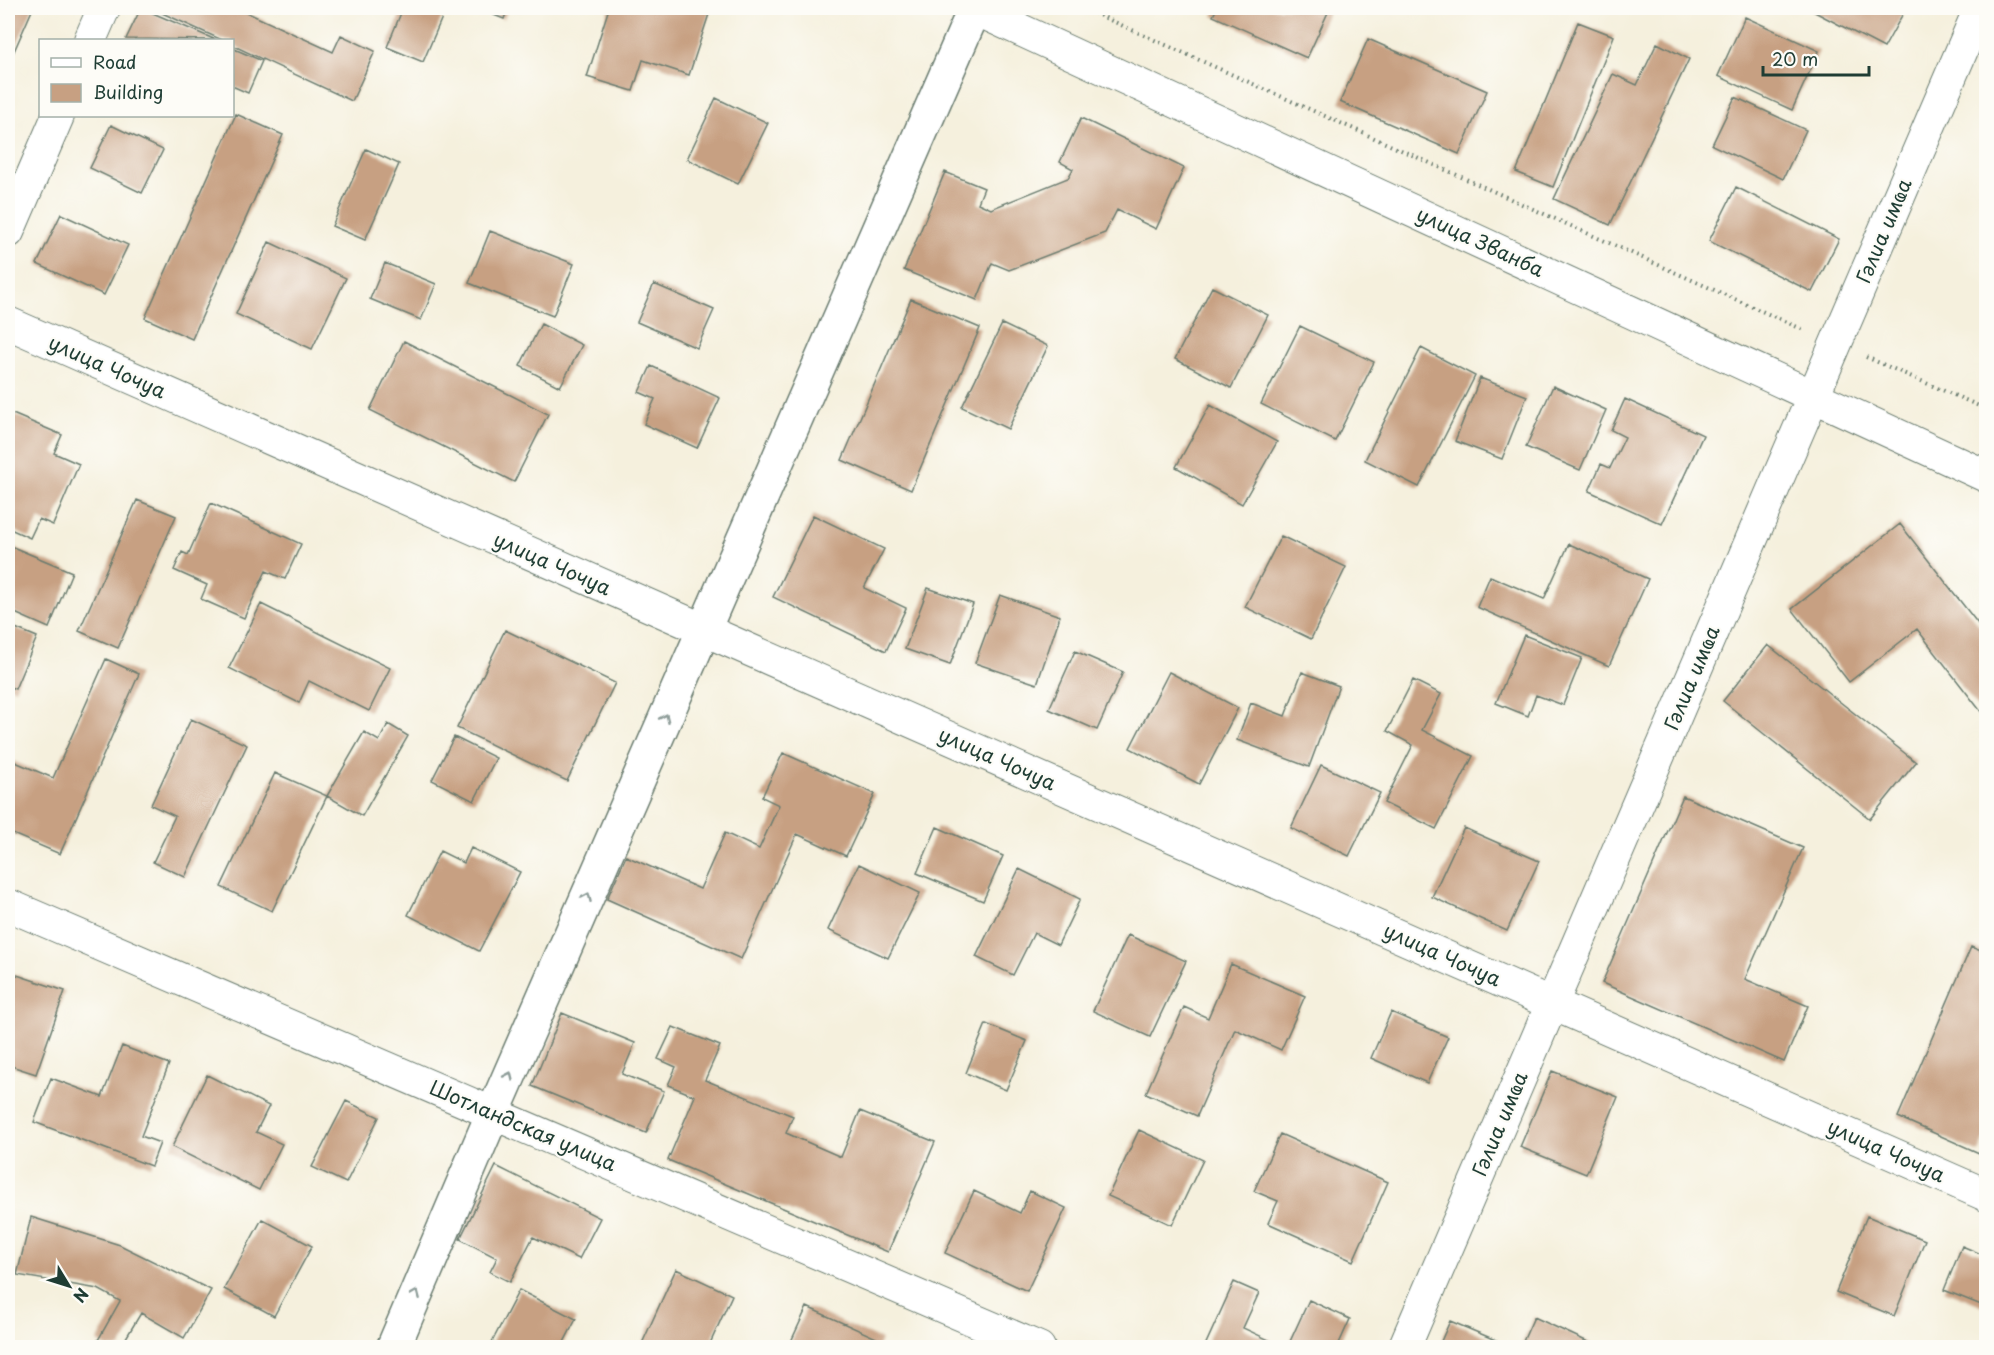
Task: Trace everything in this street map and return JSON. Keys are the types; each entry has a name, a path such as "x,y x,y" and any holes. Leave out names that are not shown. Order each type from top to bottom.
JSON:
{"highway":[{"path":"393,1347 974,8"}],"street":[{"path":"90,39 105,8"},
{"name":"улица Званба","path":"974,8 1986,477"},
{"name":"Гәлиа имҩа","path":"1404,1347 1980,8"},
{"path":"8,232 58,117"},
{"name":"улица Чочуа","path":"8,323 1986,1195"},
{"name":"Шотландская улица","path":"8,905 1039,1347"}],"path":[{"path":"1083,8 1986,409"}],"building":[{"path":"8,8 33,8 8,65"},
{"path":"141,8 214,39 126,39"},
{"path":"151,8 237,8 333,52 341,35 375,51 352,101 234,46 234,39 220,39"},
{"path":"403,8 446,8 423,62 387,47"},
{"path":"476,8 508,8 504,19"},
{"path":"609,8 711,8 689,75 643,60 633,91 587,77"},
{"path":"1217,8 1330,8 1307,58 1213,16"},
{"path":"1807,8 1906,8 1884,48"},
{"path":"1745,17 1819,51 1792,110 1718,76"},
{"path":"1578,22 1614,36 1553,187 1516,172"},
{"path":"1368,39 1487,91 1459,154 1340,102"},
{"path":"1657,43 1689,59 1610,225 1554,199 1613,74 1637,85"},
{"path":"234,49 262,61 248,93 234,87"},
{"path":"1735,97 1806,130 1783,179 1712,145"},
{"path":"716,98 768,123 738,184 687,159"},
{"path":"236,114 283,135 192,339 145,318"},
{"path":"1081,118 1184,168 1156,229 1117,210 1105,233 1009,270 992,263 977,300 904,270 945,172 984,188 978,203 991,209 1068,178 1073,169 1060,162"},
{"path":"111,125 163,150 142,193 90,168"},
{"path":"366,149 399,164 365,240 332,226"},
{"path":"1736,187 1839,239 1812,292 1709,241"},
{"path":"61,214 128,245 104,295 37,264"},
{"path":"490,231 574,264 553,316 469,283"},
{"path":"269,242 346,278 312,349 236,314"},
{"path":"385,263 436,284 421,320 370,299"},
{"path":"654,284 714,310 697,348 637,322"},
{"path":"1212,287 1268,315 1231,388 1175,359"},
{"path":"911,299 980,328 911,490 842,460"},
{"path":"541,324 582,345 560,387 520,366"},
{"path":"1002,324 1048,346 1008,429 962,407"},
{"path":"1300,326 1374,362 1335,441 1261,404"},
{"path":"404,341 548,414 514,482 370,410"},
{"path":"1421,348 1475,376 1419,487 1365,460"},
{"path":"651,366 720,398 697,448 644,424 655,399 639,392"},
{"path":"1480,378 1527,396 1502,459 1455,441"},
{"path":"1553,386 1606,410 1580,470 1526,447"},
{"path":"1625,399 1703,435 1662,524 1589,491 1601,464 1610,468 1625,437 1611,430"},
{"path":"1210,405 1277,442 1242,504 1176,467"},
{"path":"8,412 62,435 54,453 79,464 53,525 39,519 30,538 8,528"},
{"path":"137,500 176,516 118,648 79,631"},
{"path":"211,503 301,544 285,579 266,571 244,618 201,599 207,585 174,570 182,552 188,555"},
{"path":"813,515 884,549 864,588 906,608 886,651 773,597"},
{"path":"1900,524 1986,634 1986,718 1917,629 1849,682 1792,609"},
{"path":"1281,536 1346,567 1311,639 1245,607"},
{"path":"1569,544 1648,579 1609,666 1477,607 1490,576 1544,599"},
{"path":"8,545 72,572 49,628 8,610"},
{"path":"928,588 973,604 950,665 905,649"},
{"path":"1000,595 1060,616 1037,684 975,663"},
{"path":"261,604 390,668 369,711 309,681 299,703 229,668"},
{"path":"8,625 37,637 15,689 8,686"},
{"path":"505,630 615,683 567,781 457,728"},
{"path":"1524,635 1582,658 1563,705 1536,695 1528,716 1496,703"},
{"path":"1768,645 1916,762 1870,819 1723,701"},
{"path":"1075,651 1123,672 1097,730 1049,709"},
{"path":"106,659 139,674 60,854 8,832 8,759 53,778"},
{"path":"1169,672 1238,708 1199,784 1130,748"},
{"path":"1302,672 1339,686 1309,767 1237,740 1251,703 1285,716"},
{"path":"1413,680 1441,694 1422,730 1473,756 1436,829 1384,803 1413,745 1387,731"},
{"path":"191,719 247,745 185,877 153,862 175,816 151,805"},
{"path":"388,724 408,736 362,816 327,796 364,732 379,741"},
{"path":"454,737 496,758 474,801 432,780"},
{"path":"783,753 875,794 846,856 797,834 741,959 607,899 626,856 700,889 725,833 759,849 779,805 762,797"},
{"path":"1321,765 1380,793 1349,856 1291,828"},
{"path":"275,773 327,796 272,911 221,887"},
{"path":"1683,796 1803,848 1745,979 1808,1006 1784,1062 1602,983"},
{"path":"937,827 1003,856 983,901 917,873"},
{"path":"1464,828 1539,861 1507,931 1432,897"},
{"path":"471,848 520,872 479,951 408,915 440,851 464,863"},
{"path":"859,864 920,893 888,958 828,930"},
{"path":"1019,869 1080,899 1058,945 1034,933 1013,975 976,957"},
{"path":"1128,935 1186,961 1150,1037 1093,1011"},
{"path":"1971,947 1986,953 1986,1136 1979,1153 1898,1117"},
{"path":"1231,964 1305,996 1281,1050 1235,1029 1197,1116 1146,1093 1184,1007 1208,1018"},
{"path":"8,972 65,991 36,1074 8,1065"},
{"path":"1391,1012 1448,1037 1427,1083 1371,1058"},
{"path":"562,1013 635,1043 622,1074 664,1091 646,1133 532,1086"},
{"path":"986,1024 1027,1041 1006,1090 966,1073"},
{"path":"673,1027 720,1046 705,1080 793,1116 786,1133 841,1157 860,1111 935,1142 888,1252 668,1160 695,1096 668,1085 676,1067 658,1059"},
{"path":"122,1046 169,1064 141,1136 160,1143 151,1166 34,1122 51,1078 102,1097"},
{"path":"1552,1071 1618,1097 1586,1174 1520,1147"},
{"path":"207,1075 269,1106 256,1132 282,1144 259,1190 172,1147"},
{"path":"346,1101 379,1117 346,1183 312,1167"},
{"path":"1139,1130 1203,1160 1172,1225 1108,1196"},
{"path":"1280,1134 1388,1182 1353,1261 1268,1223 1278,1201 1254,1191"},
{"path":"496,1166 600,1218 579,1259 533,1237 510,1282 490,1272 497,1258 460,1239"},
{"path":"974,1191 1020,1213 1030,1191 1066,1208 1027,1291 945,1253"},
{"path":"1867,1216 1925,1240 1894,1316 1836,1292"},
{"path":"31,1217 120,1245 211,1290 184,1338 141,1313 120,1348 109,1348 97,1342 120,1301 98,1289 17,1275"},
{"path":"262,1219 312,1246 274,1316 224,1289"},
{"path":"1962,1246 1986,1256 1986,1307 1944,1290"},
{"path":"676,1269 732,1295 708,1348 640,1348"},
{"path":"1234,1282 1259,1293 1243,1328 1286,1348 1204,1348"},
{"path":"519,1290 576,1319 561,1348 502,1348 492,1342"},
{"path":"1309,1300 1350,1319 1337,1348 1287,1348"},
{"path":"807,1307 881,1340 877,1348 788,1348"},
{"path":"1534,1317 1601,1348 1520,1348"},
{"path":"1450,1321 1505,1344 1504,1348 1438,1348"}]}
